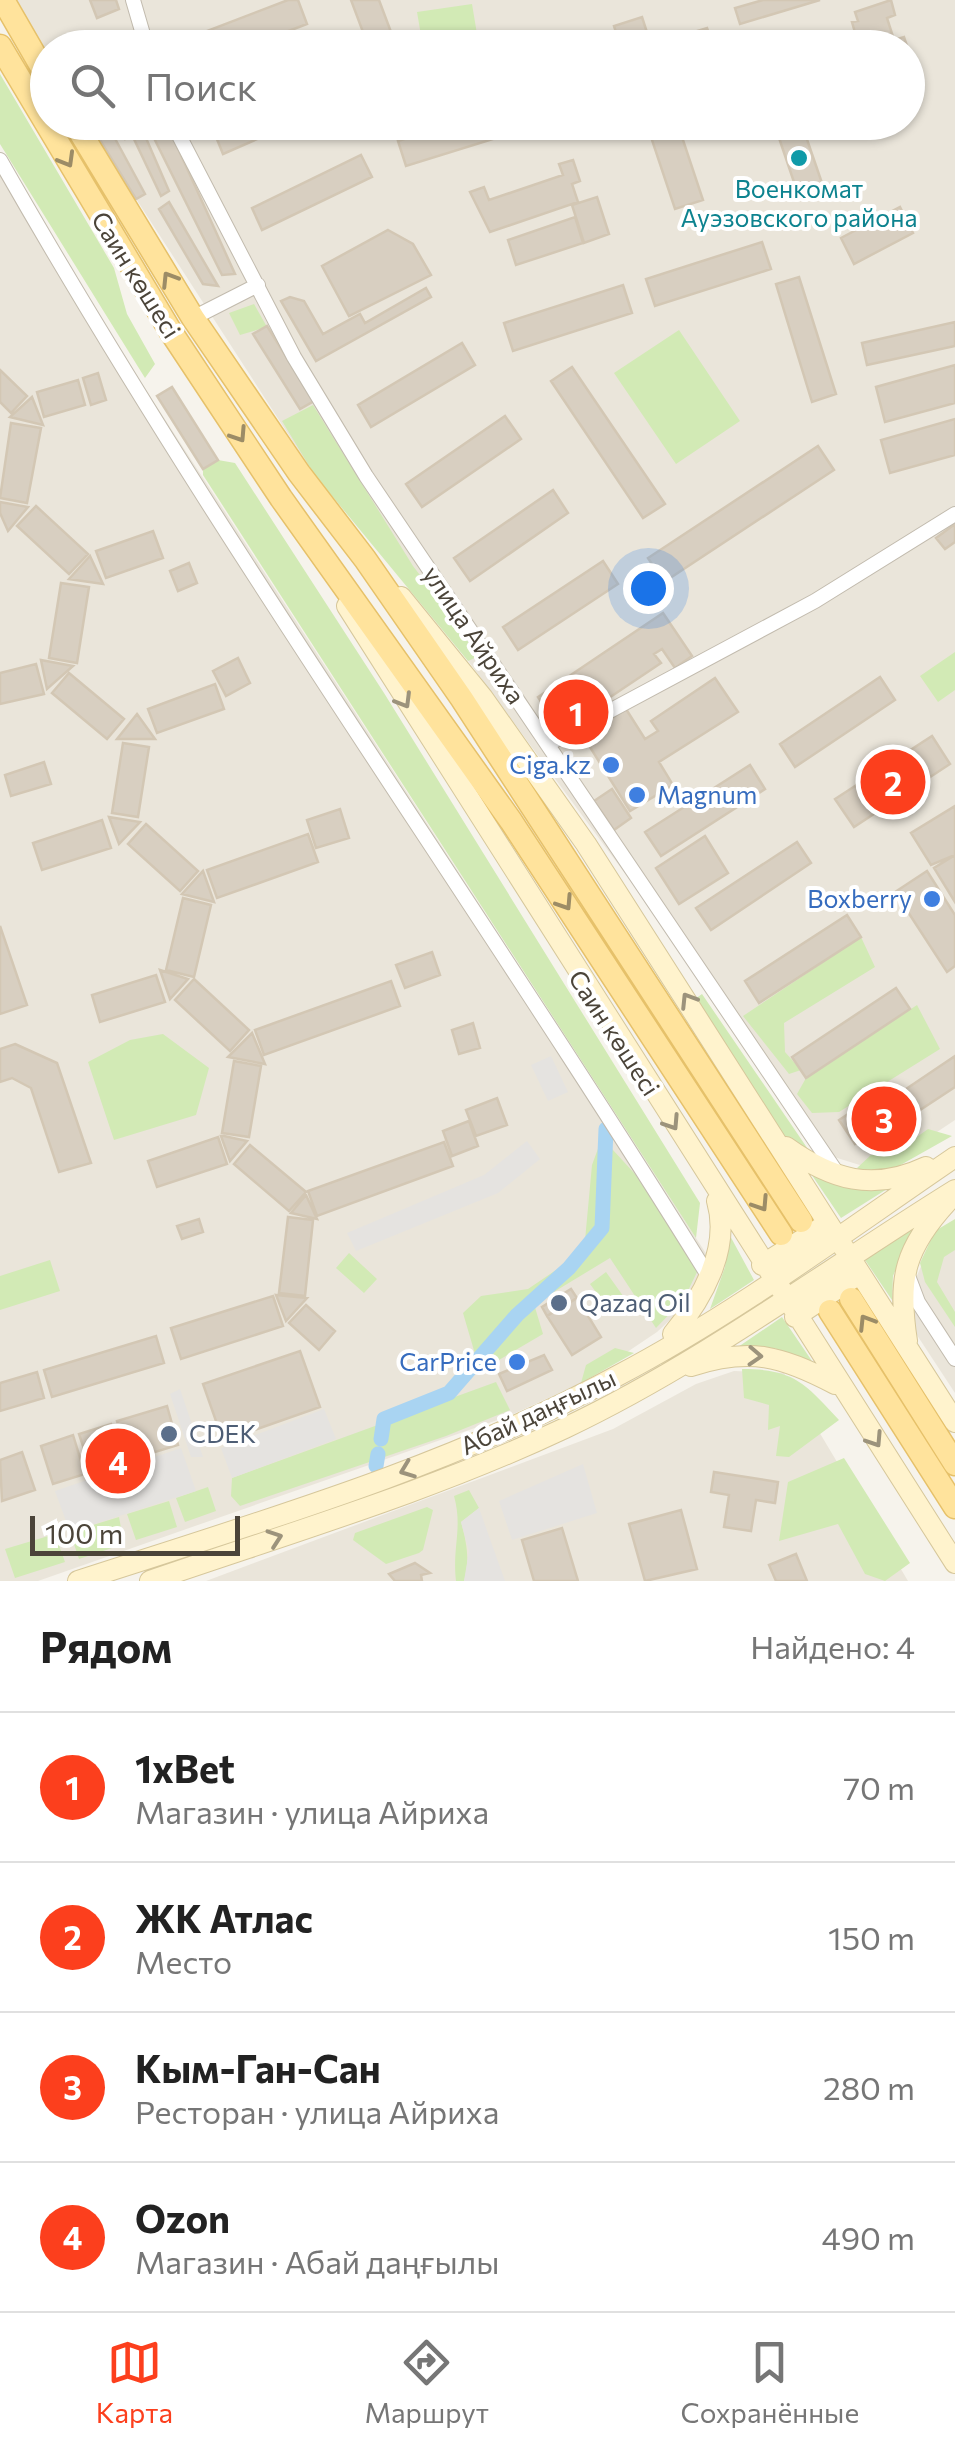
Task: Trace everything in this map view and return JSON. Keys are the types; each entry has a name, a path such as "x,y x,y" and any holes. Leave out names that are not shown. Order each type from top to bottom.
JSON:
{"main road":[{"path":"3,0 30,47"},
{"name":"Саин көшесі","path":"0,46 30,96"},
{"name":"Саин көшесі","path":"56,140 171,332 281,498 511,821 791,1228 472,714 366,559 298,473 193,318 85,140"},
{"name":"Саин көшесі","path":"281,498 414,716 955,1563"},
{"name":"Саин көшесі","path":"366,559 428,626 586,844 955,1422"},
{"path":"778,1141 811,1164 841,1178 888,1180 955,1156"},
{"path":"832,1231 955,1156"},
{"path":"657,1352 695,1308 710,1277 720,1226 712,1184"},
{"path":"908,1348 902,1305 905,1266 914,1245 955,1192"},
{"name":"Абай даңғылы","path":"150,1581 473,1468 564,1428 790,1308 955,1192"},
{"name":"Абай даңғылы","path":"78,1581 466,1447 555,1408 657,1352 832,1231"},
{"path":"955,1464 840,1304 955,1507"},
{"path":"666,1374 745,1354 784,1358 840,1386"}],"street":[{"path":"133,0 141,30"},
{"name":"улица Айриха","path":"182,140 294,357 366,476 841,1178"},
{"path":"0,160 243,556 567,1048 710,1277"},
{"path":"193,318 258,284"},
{"path":"548,744 815,602 955,514"},
{"path":"586,844 605,831"},
{"path":"905,1266 918,1302 955,1359"}],"shaded area":[{"path":"16,0 955,0 955,1120 898,1158 863,1166 834,1157 441,624 314,474 98,140 925,140 925,30 33,30"},
{"path":"0,165 707,1255 685,1306 657,1332 581,1383 509,1416 38,1581 0,1581"},
{"path":"551,1056 568,1092 548,1101 531,1065"},
{"path":"527,1141 540,1159 498,1193 356,1251 347,1233 484,1175"},
{"path":"955,1231 955,1393 913,1329 913,1285 928,1250"},
{"path":"734,1371 784,1373 908,1581 206,1581 613,1429 696,1384"},
{"path":"180,1389 203,1457 191,1457 170,1394"},
{"path":"324,1409 336,1439 232,1478 221,1448"},
{"path":"181,1448 196,1491 70,1532 55,1491"},
{"path":"583,1464 597,1513 512,1540 499,1501"},
{"path":"479,1508 505,1581 464,1581 469,1551 461,1522"}],"green space":[{"path":"472,4 476,30 420,30 417,12"},
{"path":"0,74 30,125 30,140 39,140 114,268 127,314 155,364 145,378 0,144"},
{"path":"254,304 267,327 240,335 229,313"},
{"path":"679,330 740,421 676,464 614,373"},
{"path":"313,405 413,566 481,655 468,661 314,474 282,421"},
{"path":"218,460 235,463 384,693 700,1203 696,1238 203,475 203,469"},
{"path":"955,652 955,690 938,702 920,676"},
{"path":"861,937 875,967 784,1023 785,1052 801,1070 789,1074 743,1016"},
{"path":"702,994 814,1158 782,1136 695,999"},
{"path":"917,1005 940,1049 839,1112 812,1113 797,1094 806,1078"},
{"path":"163,1034 209,1068 196,1115 114,1140 88,1062 130,1040"},
{"path":"928,1129 952,1136 897,1167 868,1173 857,1168 871,1155 896,1152"},
{"path":"602,1138 635,1174 698,1270 684,1299 656,1328 610,1258 534,1304 543,1334 480,1371 463,1313 481,1296 528,1289 584,1251 592,1165"},
{"path":"807,1168 895,1184 841,1218"},
{"path":"955,1219 955,1250 944,1257 937,1282 955,1312 955,1327 925,1282 920,1263 935,1231"},
{"path":"913,1229 893,1276 892,1300 865,1260"},
{"path":"728,1232 754,1280 710,1309 725,1267"},
{"path":"349,1253 377,1279 364,1293 336,1268"},
{"path":"50,1260 60,1291 0,1310 0,1276"},
{"path":"606,1272 626,1300 610,1311 590,1284"},
{"path":"782,1317 812,1361 774,1348 738,1347"},
{"path":"615,1348 634,1353 581,1383 586,1365"},
{"path":"742,1369 787,1375 817,1396 839,1420 789,1457 776,1456 780,1426 768,1430 769,1405 744,1398"},
{"path":"496,1382 510,1410 446,1436 240,1506 231,1496 232,1478"},
{"path":"844,1458 910,1563 885,1581 865,1574 838,1524 779,1541 788,1482"},
{"path":"208,1487 216,1511 185,1522 176,1498"},
{"path":"469,1490 479,1508 461,1522 467,1566 464,1581 456,1581 458,1518 454,1496"},
{"path":"169,1501 177,1527 136,1540 127,1514"},
{"path":"427,1507 433,1510 419,1553 386,1564 353,1540 355,1533"},
{"path":"119,1517 124,1544 79,1559 70,1532"},
{"path":"55,1534 65,1562 15,1578 5,1549"}],"building":[{"path":"90,0 116,0 119,9 97,18"},
{"path":"288,0 298,0 307,24 291,30 210,30"},
{"path":"351,0 379,0 390,30 362,30"},
{"path":"763,0 820,0 740,24 735,8"},
{"path":"891,0 895,15 887,18 891,30 854,30 852,22 858,21 855,12"},
{"path":"642,17 646,30 615,30 614,26"},
{"path":"100,140 116,140 145,194 136,199"},
{"path":"134,140 147,140 169,191 161,196"},
{"path":"155,140 174,140 235,274 222,275"},
{"path":"217,140 255,140 223,154"},
{"path":"401,140 490,140 406,166 398,141"},
{"path":"652,140 683,140 703,200 675,209"},
{"name":"Военкомат Ауэзовского района","path":"780,140 807,140 823,186 798,194"},
{"path":"361,155 372,177 262,230 252,208"},
{"path":"573,160 580,181 572,184 578,202 490,232 470,192 484,187 489,200 563,175 559,164"},
{"path":"597,197 609,234 584,243 572,205"},
{"path":"169,202 218,286 203,284 159,209"},
{"path":"900,207 913,233 854,264 841,238"},
{"path":"575,217 583,243 516,265 508,240"},
{"path":"388,230 413,244 431,275 349,316 322,266"},
{"path":"762,242 771,269 655,306 646,279"},
{"path":"799,277 836,394 812,402 776,284"},
{"path":"623,285 632,313 513,351 504,323"},
{"path":"426,288 431,297 316,361 281,301 290,297 304,301 323,334 360,314 365,323"},
{"path":"955,322 955,346 867,365 862,343"},
{"path":"267,326 314,401 300,409 253,334"},
{"path":"462,343 475,365 371,427 358,405"},
{"path":"955,365 955,403 885,422 876,387"},
{"path":"572,367 665,504 643,518 551,381"},
{"path":"0,370 27,396 11,413 0,402"},
{"path":"98,373 106,400 91,405 83,378"},
{"path":"78,380 85,405 44,417 37,392"},
{"path":"172,387 218,460 203,469 157,396"},
{"path":"32,397 43,425 10,417"},
{"path":"505,416 521,439 422,507 406,484"},
{"path":"955,419 955,455 890,473 881,440"},
{"path":"11,423 41,428 27,503 0,498"},
{"path":"818,446 834,470 664,582 648,558"},
{"path":"553,490 568,513 470,581 454,558"},
{"path":"0,502 28,507 8,531 0,513"},
{"path":"36,506 88,554 69,574 17,526"},
{"path":"955,524 955,542 945,549 936,538"},
{"path":"153,531 163,558 106,578 96,551"},
{"path":"90,556 103,584 69,579"},
{"path":"603,561 618,584 518,650 503,627"},
{"path":"189,563 197,583 178,591 170,571"},
{"path":"61,583 89,587 77,663 49,658"},
{"path":"663,613 692,656 675,668 662,649 654,654 661,663 573,722 567,712 554,721 538,697"},
{"path":"238,658 250,683 226,696 213,671"},
{"path":"41,660 73,666 47,689"},
{"path":"36,664 44,694 0,704 0,673"},
{"path":"69,673 124,719 107,739 52,693"},
{"path":"880,677 895,700 795,767 780,744"},
{"path":"715,678 738,712 659,762 673,785 630,811 583,736 626,709 645,739 658,731 651,721"},
{"path":"215,684 224,709 157,733 148,709"},
{"path":"137,714 155,739 117,739"},
{"path":"932,736 950,764 854,827 835,799"},
{"path":"123,743 149,747 138,817 112,813"},
{"path":"44,762 51,784 11,796 5,775"},
{"path":"750,765 765,789 661,856 645,832"},
{"path":"612,789 631,818 614,830 594,801"},
{"path":"955,806 955,855 931,865 911,833"},
{"path":"340,809 349,838 316,848 307,820"},
{"path":"109,817 140,822 119,844"},
{"path":"102,820 111,848 42,870 33,843"},
{"path":"146,824 198,871 180,891 128,844"},
{"path":"308,834 318,862 217,898 207,870"},
{"path":"705,836 728,873 679,904 656,868"},
{"path":"797,842 811,863 711,930 696,908"},
{"path":"955,855 955,902 934,868"},
{"path":"203,871 214,902 182,894"},
{"path":"927,871 955,915 955,966 947,972 895,892"},
{"path":"183,898 211,905 194,977 166,970"},
{"path":"847,915 861,937 759,1003 745,981"},
{"path":"0,926 27,1005 0,1014"},
{"path":"432,952 440,975 405,988 396,965"},
{"path":"160,970 188,979 170,999"},
{"path":"156,975 165,1002 100,1022 92,995"},
{"path":"194,979 249,1030 230,1051 175,1000"},
{"path":"391,981 400,1006 264,1055 255,1030"},
{"path":"896,988 910,1009 806,1078 792,1057"},
{"path":"473,1023 480,1048 459,1054 452,1030"},
{"path":"252,1033 265,1064 228,1057"},
{"path":"15,1044 57,1063 91,1163 59,1172 31,1088 12,1078 0,1082 0,1049"},
{"path":"955,1056 955,1087 917,1112 903,1091"},
{"path":"234,1061 261,1066 249,1137 222,1133"},
{"path":"892,1085 908,1109 855,1144 839,1120"},
{"path":"497,1098 507,1125 476,1136 466,1110"},
{"path":"469,1121 478,1146 452,1156 443,1131"},
{"path":"221,1136 247,1141 230,1161"},
{"path":"218,1137 227,1164 157,1187 148,1161"},
{"path":"444,1142 453,1166 317,1216 308,1191"},
{"path":"250,1145 306,1192 289,1211 234,1164"},
{"path":"306,1195 317,1219 291,1213"},
{"path":"288,1217 313,1220 305,1296 279,1293"},
{"path":"199,1219 203,1232 182,1239 177,1226"},
{"name":"Qazaq Oil","path":"571,1289 577,1298 547,1316 542,1307"},
{"path":"276,1295 307,1298 286,1321"},
{"path":"273,1296 283,1326 181,1359 171,1328"},
{"path":"577,1298 601,1337 572,1355 547,1316"},
{"path":"306,1305 335,1331 319,1350 289,1323"},
{"path":"156,1336 164,1363 52,1397 44,1370"},
{"path":"300,1351 320,1407 223,1441 203,1384"},
{"path":"544,1355 552,1370 507,1391 499,1374"},
{"path":"37,1372 44,1398 0,1411 0,1383"},
{"path":"167,1406 178,1445 129,1460 117,1421"},
{"path":"111,1424 124,1463 92,1473 79,1434"},
{"path":"73,1435 85,1474 53,1484 41,1446"},
{"path":"22,1452 35,1490 2,1501 0,1460"},
{"path":"714,1472 778,1482 775,1503 756,1500 751,1531 724,1527 729,1495 711,1492"},
{"path":"681,1510 697,1569 645,1581 629,1524"},
{"path":"562,1528 578,1581 534,1581 522,1540"},
{"path":"796,1554 807,1581 776,1581 769,1565"},
{"path":"415,1563 430,1573 421,1575 422,1581 395,1581 389,1574"}],"waterway":[{"path":"381,1439 384,1419 449,1393 517,1315 569,1268 602,1228 606,1129"},
{"path":"376,1466 378,1454"}],"place":[{"name":"Военкомат Ауэзовского района","path":"799,158"},
{"name":"1xBet","path":"576,712"},
{"name":"Ciga.kz","path":"611,765"},
{"name":"ЖК Атлас","path":"893,782"},
{"name":"Magnum","path":"637,795"},
{"name":"Boxberry","path":"932,899"},
{"name":"Кым-Ган-Сан","path":"884,1119"},
{"name":"Qazaq Oil","path":"559,1303"},
{"name":"CarPrice","path":"517,1362"},
{"name":"CDEK","path":"169,1434"},
{"name":"Ozon","path":"118,1461"}]}
